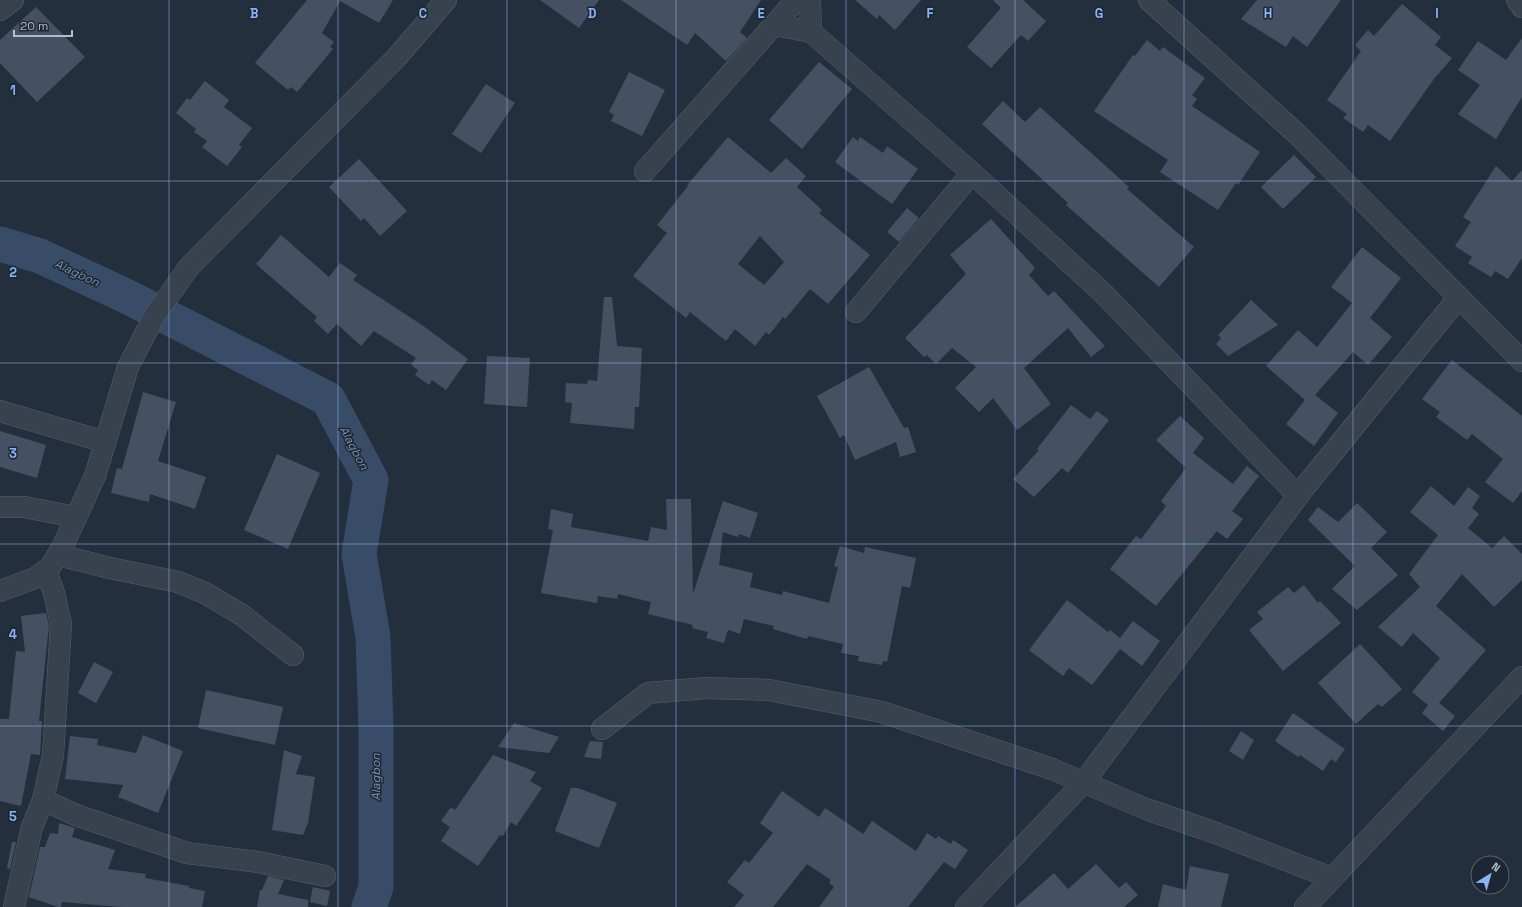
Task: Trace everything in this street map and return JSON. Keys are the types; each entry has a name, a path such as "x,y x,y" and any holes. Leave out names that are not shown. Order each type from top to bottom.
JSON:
{"street":[{"path":"0,10 13,0"},
{"path":"0,591 21,585 36,578 52,563 95,476 128,367 155,315 189,267 397,57 446,0"},
{"path":"645,171 796,0"},
{"path":"810,0 811,32"},
{"path":"1149,0 1297,134 1522,361"},
{"path":"1516,0 1522,7"},
{"path":"775,25 811,32 972,173 1103,293 1298,496"},
{"path":"856,312 972,173"},
{"path":"966,907 1083,783 1298,496 1459,297"},
{"path":"0,411 105,442"},
{"path":"0,507 24,507 76,517"},
{"path":"52,563 110,568 178,582 205,593 242,615 293,655"},
{"path":"14,907 32,827 43,800 53,754 61,624 54,593 52,563"},
{"path":"1305,907 1522,677"},
{"path":"602,729 648,693 707,688 769,690 882,712 1052,769 1146,809 1216,833 1332,878"},
{"path":"43,800 76,815 187,853 258,862 325,876"}],"building":[{"path":"307,0 393,0 379,23 340,1 322,33 334,42 330,47 333,49 297,92 291,87 288,90 255,63"},
{"path":"540,0 599,0 579,28"},
{"path":"621,0 761,0 740,32 747,38 726,61 695,33 687,45"},
{"path":"855,0 921,0 895,30 879,15 877,19"},
{"path":"993,0 1023,0 1046,21 1028,41 1021,35 991,68 967,47 1001,8"},
{"path":"1257,0 1341,0 1307,47 1293,36 1286,47 1241,19"},
{"path":"1402,4 1441,37 1435,45 1452,58 1434,79 1390,141 1368,125 1363,132 1343,118 1347,114 1327,100 1361,51 1355,45 1368,30 1374,36"},
{"path":"36,7 85,57 37,102 0,63 0,40"},
{"path":"1522,38 1522,97 1496,139 1458,114 1480,85 1458,70 1478,41 1506,60"},
{"path":"1147,40 1160,51 1163,47 1205,78 1192,95 1197,99 1192,106 1260,152 1238,185 1236,183 1218,210 1160,172 1168,160 1094,111 1133,55 1135,56"},
{"path":"819,62 852,89 802,149 769,120"},
{"path":"629,72 665,90 642,136 611,121 614,115 609,112"},
{"path":"205,81 229,100 224,107 252,128 239,145 242,147 227,166 202,147 207,141 194,132 196,129 176,113 187,98 190,100"},
{"path":"486,84 515,103 481,153 452,134"},
{"path":"1003,101 1025,122 1040,107 1129,187 1127,189 1194,247 1159,287 1066,205 1068,203 982,124"},
{"path":"728,137 771,173 786,158 806,176 797,187 822,210 819,213 870,255 828,304 810,289 785,319 783,317 769,335 766,332 755,346 735,329 726,341 690,312 686,318 633,276 667,233 657,225 688,186 687,185","holes":["760,236 784,262 764,285 738,264"]},
{"path":"853,137 858,141 860,137 883,153 887,146 918,169 892,204 835,162"},
{"path":"1294,155 1316,177 1283,209 1261,187"},
{"path":"359,159 407,211 380,236 364,218 361,221 329,187"},
{"path":"1496,166 1512,181 1522,170 1522,258 1508,279 1495,271 1491,277 1468,263 1472,257 1455,246 1471,222 1463,217"},
{"path":"907,208 919,218 899,242 887,232"},
{"path":"991,219 1035,268 1029,275 1048,296 1054,291 1105,346 1091,357 1068,328 1024,368 1051,404 1017,430 993,398 979,412 955,388 976,367 952,348 936,364 927,355 924,357 905,338 966,274 950,255"},
{"path":"281,235 329,277 340,263 357,275 353,280 422,325 468,359 446,390 432,380 429,385 415,375 418,370 411,365 416,358 374,331 361,346 337,324 328,334 314,321 317,317 256,264"},
{"path":"1362,247 1401,278 1370,318 1392,337 1368,365 1353,352 1315,395 1338,413 1314,446 1286,424 1305,400 1266,366 1298,330 1317,347 1352,303 1331,287"},
{"path":"604,297 612,297 617,346 642,348 639,407 635,407 634,429 570,423 572,403 565,402 566,383 587,384 588,380 597,381"},
{"path":"1251,300 1278,325 1228,356 1216,344 1221,338 1218,335"},
{"path":"487,356 530,358 527,407 484,404"},
{"path":"1452,360 1522,416 1522,491 1513,503 1485,482 1503,459 1472,434 1467,440 1436,417 1440,412 1422,399"},
{"path":"869,367 904,428 908,427 916,452 900,457 896,442 855,460 844,435 840,438 817,396"},
{"path":"143,392 176,402 158,461 206,477 195,509 150,494 149,502 111,493 117,468 122,469"},
{"path":"1071,405 1090,419 1097,411 1109,420 1068,473 1062,468 1034,497 1013,479 1039,450 1037,449"},
{"path":"1180,416 1204,438 1193,453 1233,484 1247,466 1259,476 1232,511 1243,519 1227,539 1217,531 1156,606 1110,569 1136,536 1141,539 1166,506 1161,501 1186,468 1156,440"},
{"path":"0,431 46,445 37,478 0,467"},
{"path":"277,454 320,473 288,549 244,530"},
{"path":"1431,486 1454,506 1468,487 1480,496 1472,508 1479,514 1468,528 1492,548 1504,536 1522,554 1522,580 1494,607 1462,574 1436,606 1486,650 1439,703 1455,716 1443,731 1422,713 1428,705 1412,692 1440,658 1413,633 1402,647 1378,627 1420,587 1409,574 1438,535 1410,512"},
{"path":"666,499 691,499 693,594 723,501 758,513 750,538 739,534 738,537 723,532 719,565 753,573 750,587 782,595 783,591 829,603 838,567 834,566 840,546 864,553 865,547 916,558 910,588 902,586 887,662 883,661 882,665 858,661 859,656 841,653 843,644 808,636 807,639 773,629 774,626 744,619 740,634 728,630 724,643 706,638 708,632 692,628 693,625 648,614 651,602 618,594 617,599 598,596 597,603 541,593 553,530 548,529 551,509 573,514 571,527 648,541 651,527 667,530"},
{"path":"1357,503 1387,532 1371,548 1398,575 1357,610 1332,589 1355,566 1308,520 1318,507 1338,522"},
{"path":"1304,585 1318,603 1320,601 1341,623 1283,671 1249,630 1263,619 1257,612 1288,587 1294,593"},
{"path":"1067,600 1108,632 1110,630 1120,638 1133,621 1160,641 1142,666 1120,649 1092,685 1069,668 1063,676 1029,650"},
{"path":"46,613 49,625 39,721 42,721 40,755 31,754 21,806 0,801 0,719 9,719 16,651 25,652 21,616"},
{"path":"1360,644 1402,689 1382,707 1378,704 1356,724 1318,683"},
{"path":"94,662 113,672 96,703 78,693"},
{"path":"206,690 283,707 275,745 198,728"},
{"path":"1293,713 1345,749 1336,762 1331,759 1323,771 1300,755 1298,757 1275,741"},
{"path":"514,723 559,737 549,753 498,747"},
{"path":"1241,731 1254,740 1243,760 1229,751"},
{"path":"143,735 183,751 158,813 118,797 123,785 65,779 70,736 98,739 97,745 136,753"},
{"path":"590,741 603,742 601,759 584,757"},
{"path":"284,750 302,756 296,774 315,777 308,823 303,835 272,830"},
{"path":"493,755 536,772 530,781 542,788 516,826 511,822 503,836 500,835 478,866 441,841 450,827 441,821 451,807 455,810"},
{"path":"571,788 578,788 617,803 599,848 555,831"},
{"path":"782,791 819,817 825,808 863,834 872,821 916,851 927,833 936,839 938,836 951,844 953,840 968,850 955,869 944,862 908,907 819,907 834,887 829,883 831,880 807,864 773,907 734,907 744,895 727,882 745,860 749,863 773,833 760,823"},
{"path":"59,823 75,828 72,837 115,850 108,869 146,874 145,878 189,886 189,888 205,891 202,907 121,907 62,902 61,907 58,907 29,897 40,847 45,847 50,833 58,834"},
{"path":"12,842 16,842 10,869 7,868"},
{"path":"1096,864 1119,888 1126,882 1138,895 1124,907 1015,907 1054,873 1068,889"},
{"path":"1190,866 1229,874 1221,907 1158,907 1163,884 1186,890"},
{"path":"268,876 284,880 278,894 308,900 308,907 257,907 260,890 262,890"},
{"path":"313,887 330,891 327,906 310,902"}],"waterway":[{"name":"Alagbon","path":"0,244 40,256 126,296 328,399 371,480 359,554 373,637 376,727 376,887 369,907"}]}
